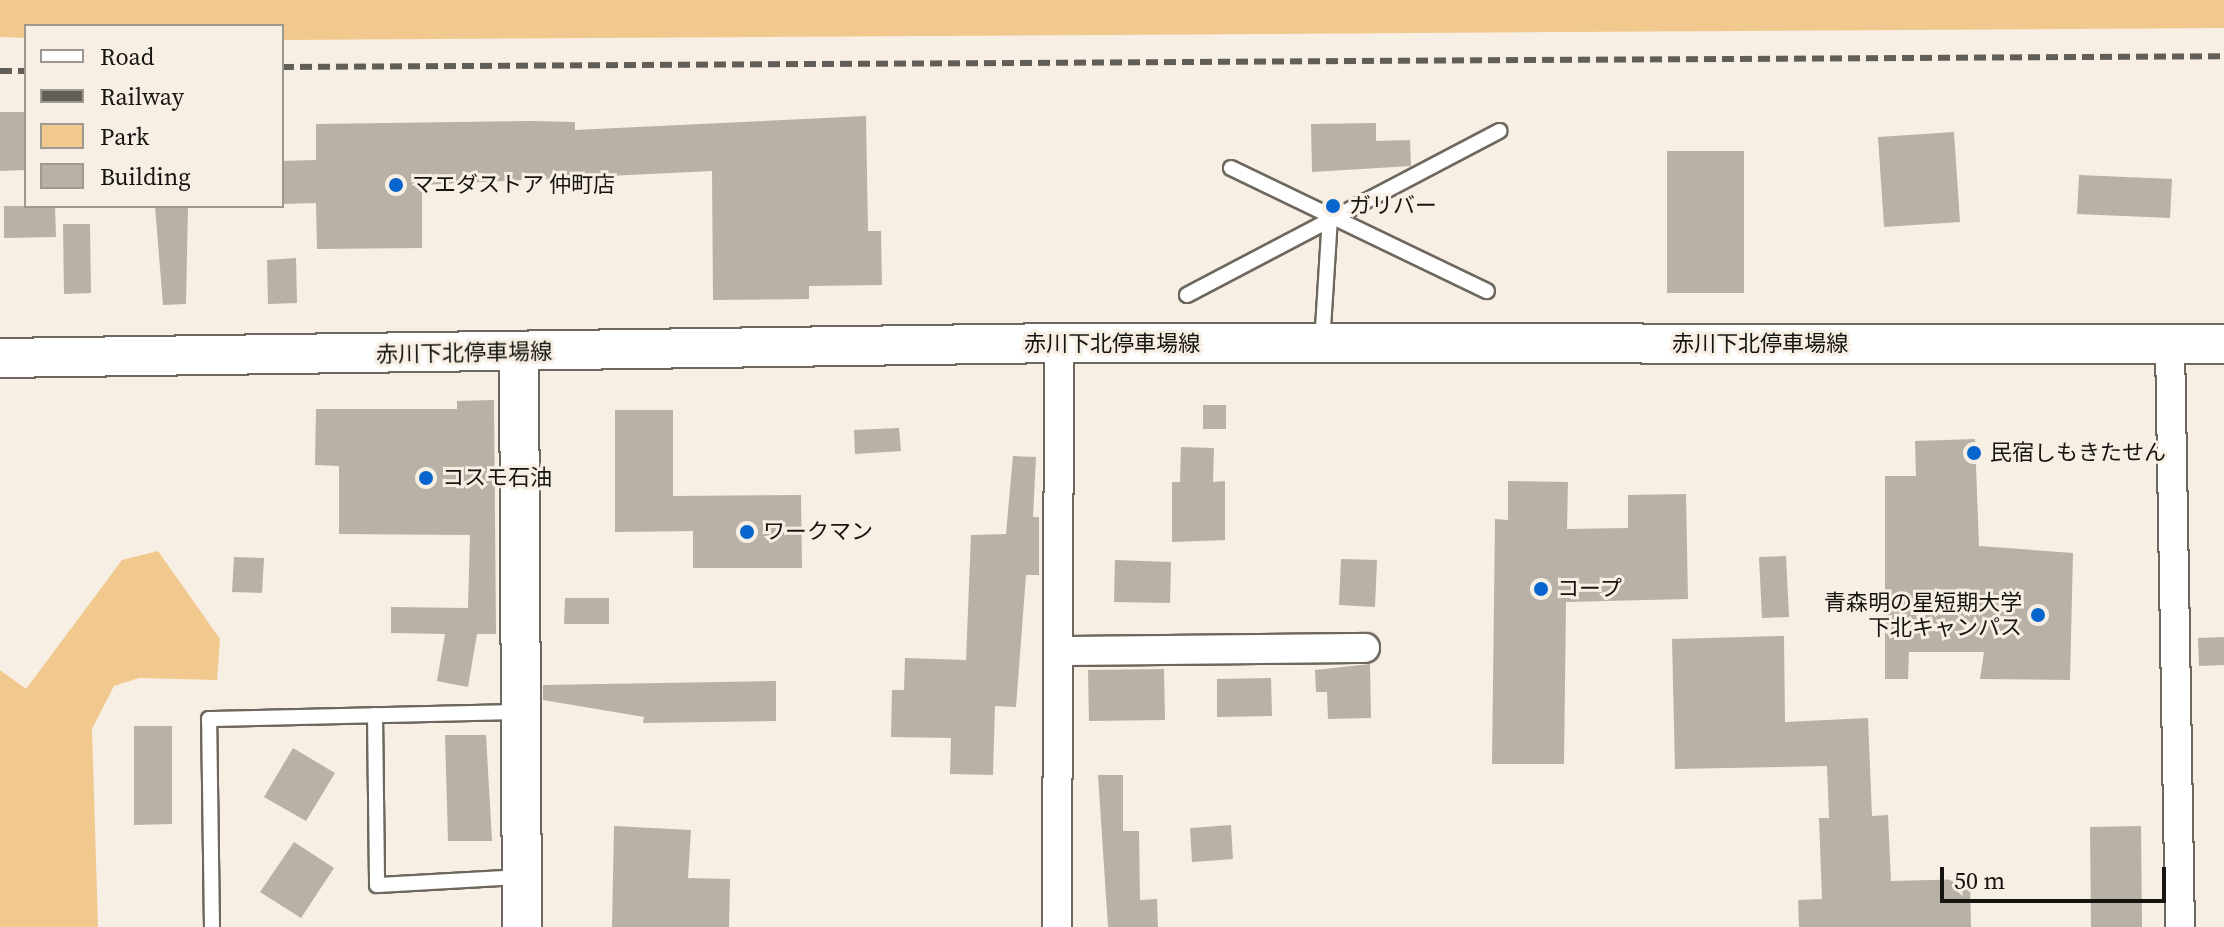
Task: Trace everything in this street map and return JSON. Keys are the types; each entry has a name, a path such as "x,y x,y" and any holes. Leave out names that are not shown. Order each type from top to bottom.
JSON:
{"main road":[{"name":"赤川下北停車場線","path":"0,358 1059,343 2224,344"},
{"path":"519,353 524,712 522,927"}],"street":[{"path":"1057,927 1059,343"},
{"path":"2170,345 2180,927"},
{"path":"1059,651 1365,648"}],"lane":[{"path":"1187,295 1330,216 1500,131"},
{"path":"1231,168 1487,291"},
{"path":"1322,344 1330,216"},
{"path":"212,927 209,719 524,712"},
{"path":"375,715 377,885 522,877"}],"green space":[{"path":"0,0 2224,0 2224,28 284,40 284,24 24,24 24,38 0,37"},
{"path":"158,551 220,639 217,680 139,678 114,686 92,729 98,927 0,927 0,670 26,689 122,560"}],"building":[{"path":"0,112 24,112 24,170 0,171"},
{"path":"866,116 868,231 881,231 882,285 809,286 809,299 713,300 712,171 422,185 422,248 317,249 316,203 284,204 284,161 316,160 316,124 575,122 575,130"},
{"path":"1376,123 1376,141 1410,140 1411,166 1312,172 1311,124"},
{"path":"1954,132 1960,222 1884,227 1878,137"},
{"path":"1667,151 1744,151 1744,293 1667,293"},
{"path":"2079,175 2172,179 2170,218 2077,214"},
{"path":"4,206 55,208 56,237 4,238"},
{"path":"155,208 188,208 186,304 163,305"},
{"path":"63,224 90,224 91,293 64,294"},
{"path":"296,258 297,303 268,304 267,260"},
{"path":"494,400 496,634 477,634 468,687 437,681 445,634 391,633 391,607 468,608 470,535 339,534 339,466 315,465 316,409 457,409 457,401"},
{"path":"1203,405 1226,405 1226,429 1203,429"},
{"path":"615,410 673,410 673,496 801,495 802,568 693,568 693,531 615,532"},
{"path":"899,428 901,451 855,454 854,430"},
{"path":"1975,439 1979,546 2073,553 2070,680 1980,679 1984,652 1909,652 1908,679 1885,679 1885,476 1916,476 1915,441"},
{"path":"1181,447 1214,448 1213,482 1225,481 1225,540 1172,542 1172,482 1180,482"},
{"path":"1013,456 1036,457 1033,517 1039,517 1039,575 1026,575 1016,707 995,706 993,775 950,774 951,738 891,737 892,690 904,690 905,658 966,660 971,535 1006,534"},
{"path":"1508,481 1568,482 1567,529 1628,528 1628,495 1686,494 1688,599 1566,602 1564,764 1492,764 1495,519 1508,520"},
{"path":"1786,556 1789,617 1762,618 1759,557"},
{"path":"234,557 264,558 262,593 232,592"},
{"path":"1341,559 1377,560 1375,607 1339,605"},
{"path":"1115,560 1171,562 1170,603 1114,602"},
{"path":"565,598 609,598 609,624 564,624"},
{"path":"1784,636 1785,722 1868,718 1872,816 1888,815 1891,881 1970,879 1971,927 1799,927 1798,900 1822,899 1819,818 1829,818 1827,766 1675,769 1672,639"},
{"path":"2224,637 2224,665 2199,666 2198,638"},
{"path":"1370,664 1371,718 1328,719 1327,692 1316,692 1315,670"},
{"path":"1164,669 1165,720 1089,721 1088,670"},
{"path":"1271,678 1272,716 1217,717 1217,679"},
{"path":"776,681 776,721 643,723 644,717 543,700 543,685"},
{"path":"134,726 172,726 172,824 134,825"},
{"path":"445,735 486,735 492,841 448,841"},
{"path":"293,748 335,773 306,821 264,797"},
{"path":"1098,775 1123,775 1123,831 1139,831 1140,900 1157,899 1158,927 1108,927"},
{"path":"1231,825 1233,859 1192,862 1190,828"},
{"path":"614,826 691,830 688,878 730,879 729,927 612,927"},
{"path":"2141,826 2142,927 2091,927 2090,827"},
{"path":"294,842 334,868 301,918 260,892"}],"railway":[{"path":"284,67 2224,56"},
{"path":"0,71 24,71"}],"place":[{"name":"マエダストア 仲町店","path":"396,185"},
{"name":"ガリバー","path":"1333,206"},
{"name":"民宿しもきたせん","path":"1974,453"},
{"name":"コスモ石油","path":"426,478"},
{"name":"ワークマン","path":"747,532"},
{"name":"コープ","path":"1541,589"},
{"name":"青森明の星短期大学 下北キャンパス","path":"2038,615"}]}
